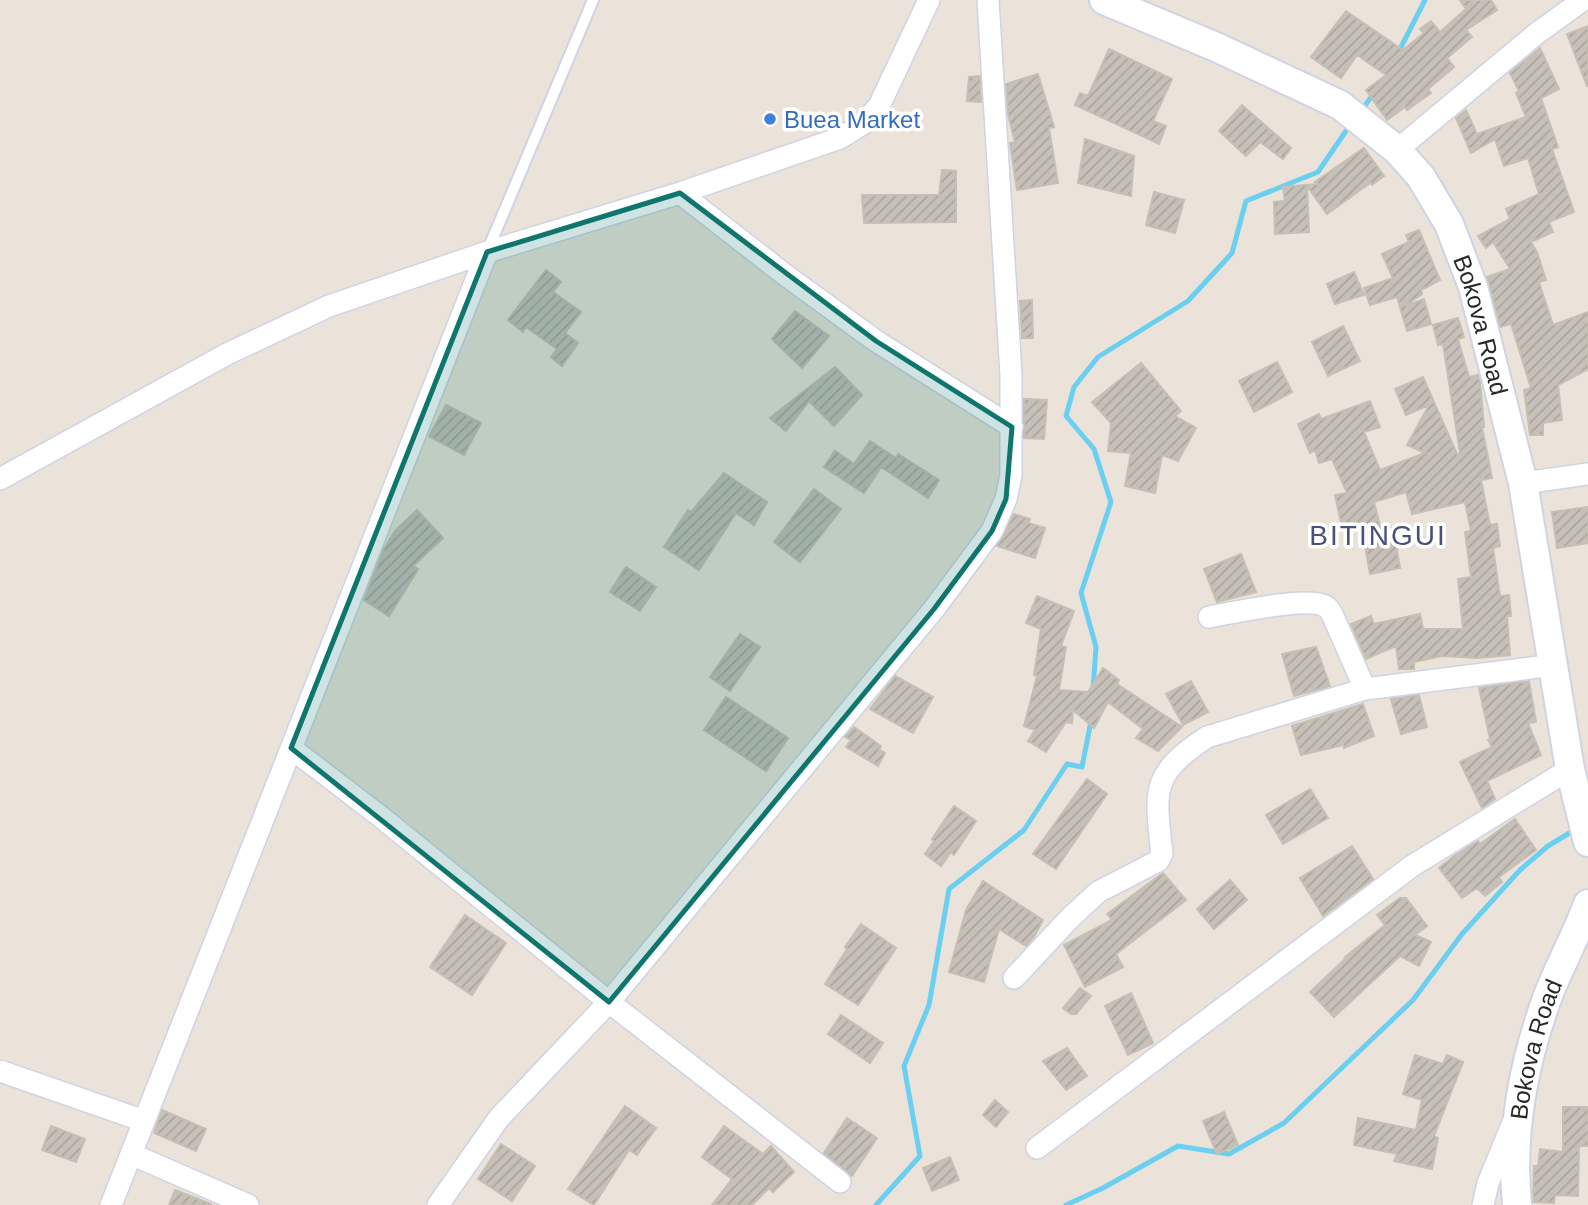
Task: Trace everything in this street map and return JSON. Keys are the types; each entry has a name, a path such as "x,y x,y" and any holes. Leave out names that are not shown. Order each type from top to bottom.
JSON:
{"street":[{"path":"0,479 227,354 329,306 486,252 680,193 840,138 864,123 879,106 929,0"},
{"path":"438,1205 499,1118 609,1002 934,609 992,531 1006,499 1011,475 1012,428 1011,362 988,0"},
{"name":"Bokova Road","path":"1104,0 1216,47 1340,105 1397,150 1422,177 1449,224 1474,287 1523,483 1570,769 1588,842"},
{"path":"1397,150 1536,34 1583,0"},
{"path":"680,193 876,341 1012,428"},
{"path":"111,1205 486,252"},
{"path":"1523,483 1588,474"},
{"path":"1209,617 1274,606 1324,605 1332,614 1365,689"},
{"path":"1014,978 1098,892 1158,862 1161,853 1156,798 1164,774 1207,737 1365,689 1554,665"},
{"path":"291,748 839,1182"},
{"path":"1037,1148 1412,866 1570,769"},
{"name":"Bokova Road","path":"1517,1205 1518,1109 1526,1070 1549,993 1588,904"},
{"path":"0,1071 144,1121"},
{"path":"1483,1205 1488,1183 1518,1109"},
{"path":"131,1154 248,1205"}],"lane":[{"path":"486,252 593,0"}],"highlighted area":[{"path":"680,193 876,341 1012,427 1006,499 992,531 934,609 609,1002 291,748 487,252"}],"building":[{"path":"1460,0 1491,0 1497,10 1466,30 1472,37 1447,58 1454,67 1428,89 1431,93 1387,120 1366,90 1386,75 1357,55 1341,78 1311,57 1346,11 1403,50 1424,33 1420,29 1431,21 1440,32 1466,9"},
{"path":"1588,26 1588,85 1587,86 1567,34"},
{"path":"1540,48 1559,89 1541,98 1558,147 1552,149 1574,212 1549,222 1553,232 1531,242 1546,280 1539,282 1553,325 1588,312 1588,369 1558,385 1562,420 1543,423 1543,435 1530,435 1524,390 1531,388 1511,324 1500,327 1487,277 1510,269 1493,242 1486,248 1478,236 1510,219 1506,209 1539,194 1528,158 1504,166 1495,139 1471,153 1456,118 1466,110 1477,134 1526,117 1516,93 1519,91 1510,73"},
{"path":"1109,49 1172,79 1153,121 1166,126 1159,144 1075,105 1080,93 1088,96"},
{"path":"1038,74 1054,127 1049,128 1058,183 1017,190 1010,143 1015,142 1008,114 1006,84"},
{"path":"980,76 981,102 967,101 969,77"},
{"path":"1242,105 1291,148 1283,159 1260,142 1246,156 1219,131"},
{"path":"1085,139 1134,156 1131,196 1078,183"},
{"path":"1364,148 1384,176 1327,214 1307,186 1309,232 1275,234 1274,202 1285,201 1283,187 1318,184 1315,182"},
{"path":"942,170 956,171 956,222 864,223 862,195 939,195"},
{"path":"1154,192 1184,200 1175,233 1146,225"},
{"path":"1419,230 1440,280 1421,290 1422,294 1405,306 1424,299 1431,324 1407,331 1397,297 1370,305 1364,288 1393,278 1382,254 1409,242 1406,235"},
{"path":"546,270 561,282 553,292 581,312 565,333 578,343 562,366 551,357 557,349 526,327 523,332 508,320"},
{"path":"1354,272 1364,295 1335,304 1327,284"},
{"path":"1032,300 1033,338 1022,338 1020,301"},
{"path":"795,311 829,336 802,368 772,339"},
{"path":"1458,318 1464,337 1458,339 1469,377 1478,375 1480,382 1482,427 1492,478 1481,480 1490,525 1497,524 1500,546 1493,548 1500,596 1509,595 1511,616 1507,616 1510,655 1478,658 1442,656 1414,662 1414,669 1399,669 1396,646 1366,659 1351,624 1371,616 1374,624 1420,614 1423,629 1463,629 1458,579 1471,577 1465,532 1471,531 1465,502 1412,514 1406,492 1374,502 1381,530 1393,527 1400,568 1370,574 1361,522 1342,528 1335,495 1347,493 1332,459 1319,463 1315,450 1310,453 1298,424 1319,414 1321,419 1370,401 1380,427 1364,432 1380,470 1425,453 1407,445 1429,405 1406,415 1395,389 1423,377 1457,454 1460,453 1443,344 1438,345 1433,325"},
{"path":"1343,326 1360,361 1328,376 1312,342"},
{"path":"1277,362 1292,392 1254,412 1239,381"},
{"path":"1141,363 1181,411 1175,416 1196,428 1178,461 1162,455 1155,493 1125,486 1131,453 1108,451 1111,423 1092,402"},
{"path":"835,367 862,395 834,426 809,401 786,431 770,418"},
{"path":"1024,399 1047,400 1044,439 1024,438"},
{"path":"446,405 481,423 464,455 429,436"},
{"path":"870,441 896,458 898,454 939,480 928,498 881,467 864,493 824,467 835,451 854,464"},
{"path":"724,473 767,502 754,525 736,513 699,570 664,547 688,510 691,512"},
{"path":"814,489 841,509 800,562 774,542"},
{"path":"1588,507 1588,543 1557,548 1552,512"},
{"path":"417,510 443,538 413,566 418,569 389,616 364,600 384,549 395,531"},
{"path":"1014,514 1030,519 1028,523 1045,528 1035,558 997,546"},
{"path":"1241,554 1256,592 1217,602 1204,569"},
{"path":"626,567 656,587 640,611 610,592"},
{"path":"1037,596 1074,611 1061,646 1066,647 1059,690 1088,692 1103,668 1119,680 1117,684 1182,727 1158,751 1136,738 1143,729 1108,702 1094,728 1073,710 1072,723 1066,722 1046,752 1028,741 1035,730 1024,726 1037,676 1034,675 1041,629 1026,623"},
{"path":"740,634 760,647 730,691 710,677"},
{"path":"1316,647 1330,686 1294,696 1282,654"},
{"path":"895,676 933,697 913,733 870,709"},
{"path":"1191,681 1208,712 1183,725 1166,694"},
{"path":"1529,681 1536,722 1528,723 1541,755 1487,781 1495,799 1482,808 1460,762 1492,747 1488,740 1490,739 1479,688"},
{"path":"1419,695 1427,727 1401,734 1391,699"},
{"path":"726,697 788,738 766,771 704,730"},
{"path":"1363,704 1374,736 1344,748 1343,745 1301,755 1292,726"},
{"path":"854,727 881,746 879,750 885,753 878,766 846,747 851,740 845,737"},
{"path":"1087,779 1107,794 1056,869 1033,854"},
{"path":"1310,789 1328,818 1283,844 1266,815"},
{"path":"954,806 976,821 954,855 951,852 941,866 925,854"},
{"path":"1515,819 1536,850 1499,877 1502,882 1485,896 1477,888 1462,898 1439,868"},
{"path":"1352,846 1373,879 1323,916 1300,878"},
{"path":"1163,873 1186,900 1116,954 1123,967 1085,987 1064,945 1112,920 1107,914"},
{"path":"1230,880 1247,900 1214,929 1197,909"},
{"path":"983,881 1043,920 1026,946 999,929 984,982 949,972 966,910"},
{"path":"1400,898 1406,898 1427,926 1415,935 1431,942 1419,966 1400,956 1334,1017 1310,992 1345,957 1385,925 1377,915"},
{"path":"465,915 506,943 472,995 430,967"},
{"path":"861,924 896,948 858,1005 825,984"},
{"path":"1080,988 1091,996 1076,1014 1071,1014 1063,1008"},
{"path":"1131,993 1153,1043 1128,1055 1105,1006"},
{"path":"841,1015 883,1043 870,1063 828,1034"},
{"path":"1067,1048 1087,1076 1066,1090 1043,1061"},
{"path":"1415,1055 1443,1064 1447,1055 1463,1062 1434,1136 1438,1138 1432,1169 1394,1161 1397,1154 1354,1145 1358,1118 1416,1130 1422,1100 1403,1094"},
{"path":"995,1100 1008,1112 996,1127 983,1115"},
{"path":"625,1106 656,1128 637,1155 629,1150 594,1205 568,1189"},
{"path":"1563,1107 1588,1107 1588,1146 1579,1146 1578,1196 1555,1195 1554,1203 1533,1202 1534,1166 1538,1166 1540,1149 1563,1152"},
{"path":"162,1110 206,1129 196,1151 154,1133"},
{"path":"1224,1112 1238,1145 1217,1154 1203,1121"},
{"path":"847,1118 877,1138 852,1176 824,1153"},
{"path":"51,1126 85,1139 76,1162 42,1150"},
{"path":"724,1126 763,1154 771,1146 794,1172 773,1192 769,1188 752,1205 712,1205 732,1179 702,1157"},
{"path":"501,1144 535,1166 512,1201 478,1179"},
{"path":"950,1157 959,1180 932,1191 923,1168"},
{"path":"175,1190 211,1204 211,1205 169,1205"}],"waterway":[{"path":"1398,53 1425,0"},
{"path":"1360,112 1375,92"},
{"path":"1093,690 1096,647 1081,593 1111,502 1094,449 1066,416 1074,387 1098,357 1188,301 1232,253 1246,201 1318,172 1350,125"},
{"path":"876,1205 920,1156 904,1066 929,1005 949,889 1024,830 1067,764 1082,767 1091,721"},
{"path":"1066,1205 1103,1188 1178,1146 1229,1154 1284,1123 1413,1000 1462,934 1520,870 1548,846 1576,829"}],"place":[{"name":"Buea Market","path":"770,119"}],"district":[{"name":"BITINGUI","path":"1378,535"}]}
